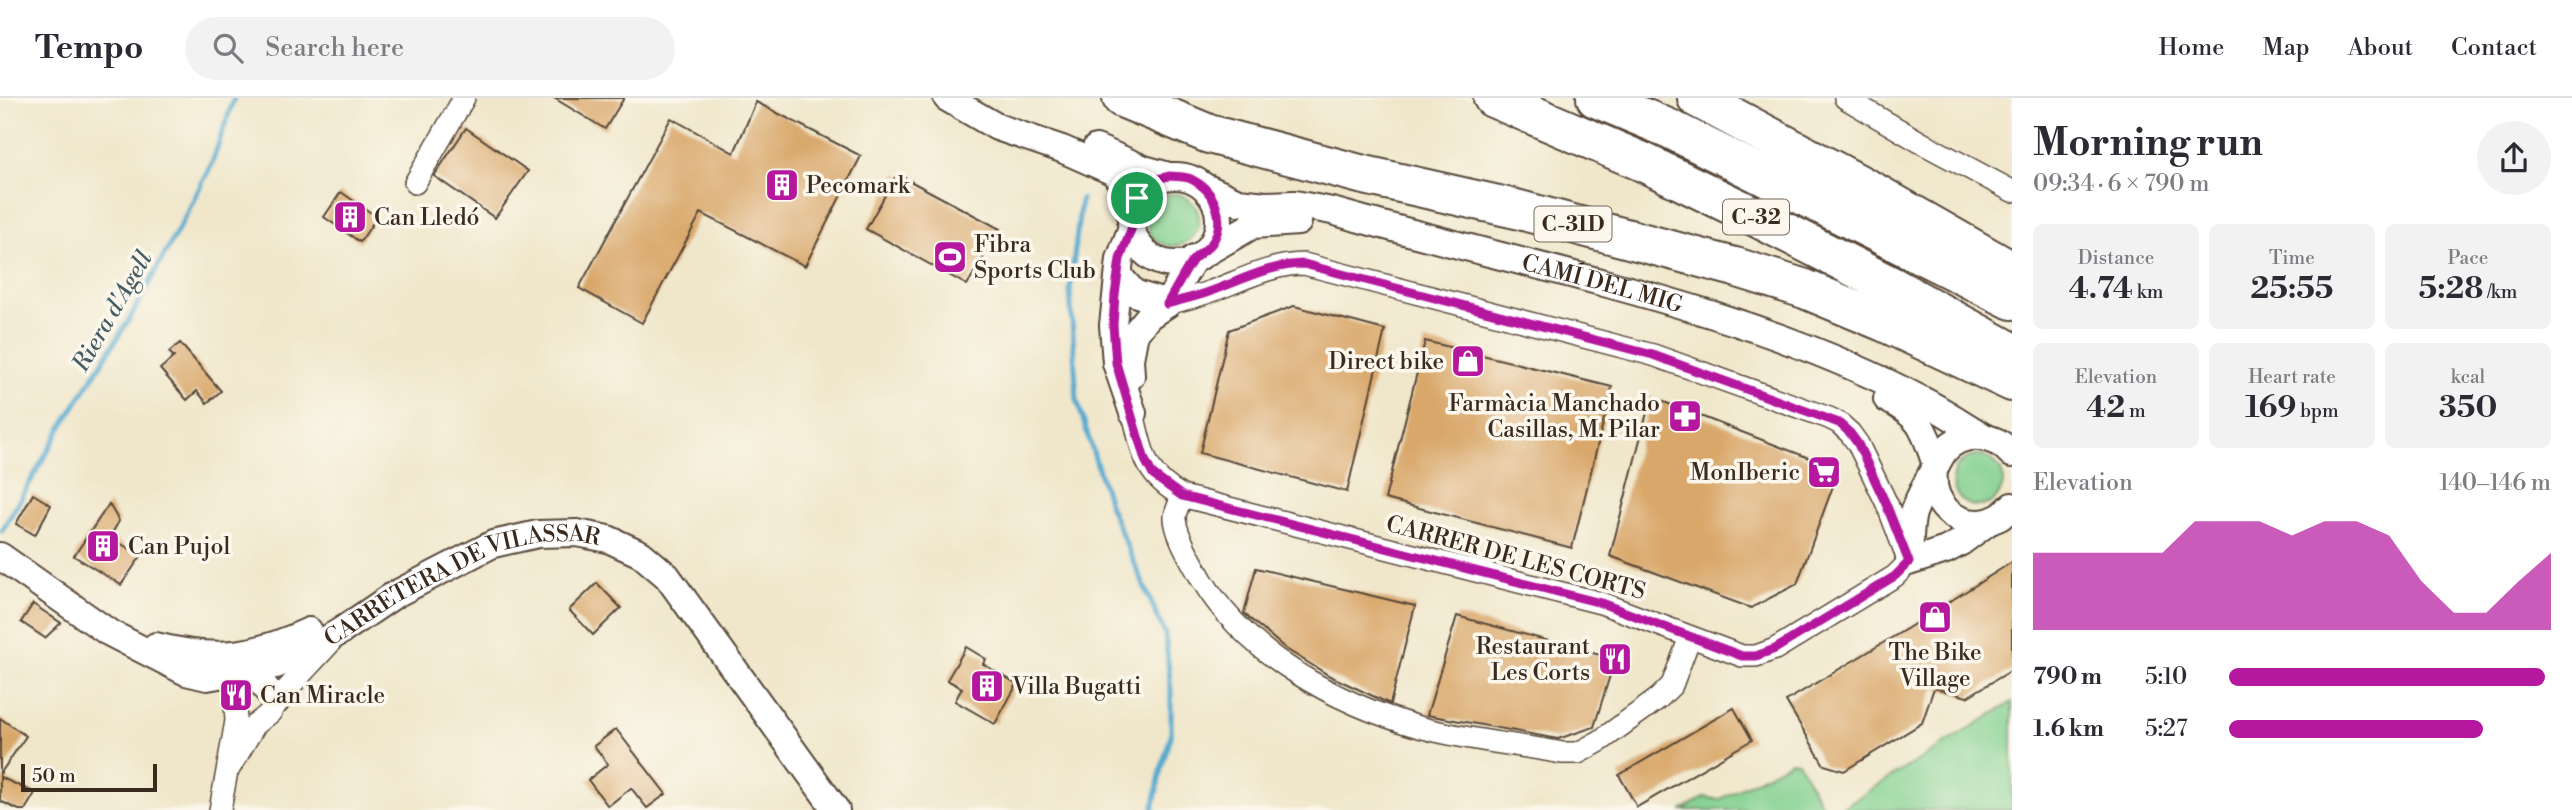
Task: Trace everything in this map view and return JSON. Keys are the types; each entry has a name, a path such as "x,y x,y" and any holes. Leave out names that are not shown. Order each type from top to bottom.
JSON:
{"highway":[{"name":"C-31D","path":"1122,98 1209,134 1360,174 1516,209 1735,267 1805,289 1885,322 2012,382"},
{"name":"C-32","path":"1493,98 1645,163 1752,215 2012,352"},
{"name":"C-32","path":"1596,98 1670,129 2012,300"},
{"path":"1697,98 1870,190 2012,271"}],"street":[{"path":"415,183 464,98"},
{"path":"947,98 997,127 1062,149 1114,172 1125,188 1135,239 1145,251 1154,259 1168,263 1184,263 1198,256"},
{"path":"974,98 1003,113 1144,169 1188,178 1205,187 1215,202 1218,228 1213,242 1198,256 1167,304"},
{"path":"1845,98 2012,191"},
{"path":"1133,413 1116,363 1113,325 1120,259 1144,188 1157,179 1169,176"},
{"name":"CAMÍ DEL MIG","path":"1205,187 1238,202 1295,204 1332,211 1684,306 1749,327 1800,345 1891,385 2001,445"},
{"name":"CAMÍ DEL MIG","path":"1198,256 1253,225 1295,222 1327,226 1678,320 1743,340 1871,391 1906,409 1918,419 1926,433 1935,468 1935,492 1945,509 1955,518 1968,523 2004,514"},
{"path":"1133,413 1130,359 1135,333 1149,316 1167,304 1272,268 1287,264 1304,264 1653,355 1829,418 1850,433 1886,504 1909,562"},
{"path":"1119,276 1134,293 1167,304"},
{"name":"CARRER DE LES CORTS","path":"1133,413 1145,460 1153,475 1182,496 1601,603 1742,656 1756,656 1775,649 1895,576 1909,562"},
{"path":"1909,562 1912,516 1943,453 1952,444 1971,437 2001,445"},
{"path":"1182,496 1175,518 1182,539 1193,564 1210,591 1236,624 1262,648 1295,672 1336,694 1420,727 1562,753 1578,752 1600,741 1659,698 1672,685 1690,637"},
{"path":"1909,562 1946,550 2004,514"},
{"name":"CARRETERA DE VILASSAR","path":"228,686 306,652 339,624 493,544 538,534 577,533 608,539 641,554 667,576 836,810"},
{"path":"0,556 108,632 186,672 228,686 257,677 270,690 269,710"},
{"path":"108,632 190,654 226,656 258,652 339,624"},
{"path":"229,769 255,725 339,624"},
{"path":"164,648 228,686 242,716 253,720 269,710"},
{"path":"220,810 236,721 228,686"}],"green space":[{"path":"1173,194 1183,196 1191,202 1197,210 1197,230 1191,238 1183,244 1173,246 1163,244 1155,238 1149,230 1147,220 1149,210 1155,202 1163,196"},
{"path":"1978,456 1996,463 2003,481 1996,499 1978,506 1960,499 1953,481 1960,463"},
{"path":"2012,702 2012,810 1838,810"},
{"path":"1791,761 1798,762 1826,810 1683,810 1705,797 1719,800"}],"building":[{"path":"554,98 624,98 605,129"},
{"path":"756,102 861,156 805,266 701,213 642,323 579,288 671,118 734,153"},
{"path":"466,128 528,171 495,218 434,176"},
{"name":"Fibra Sports Club","path":"897,174 1000,229 967,285 866,229"},
{"name":"Can Lledó","path":"341,192 377,217 360,242 324,217"},
{"path":"1294,306 1385,330 1347,492 1200,453 1229,330"},
{"path":"1425,341 1612,387 1572,548 1385,499"},
{"path":"180,343 221,391 207,403 197,391 187,400 160,369 174,357 169,352"},
{"path":"1651,397 1817,461 1833,486 1797,584 1751,608 1610,556"},
{"path":"33,494 51,505 35,535 16,524"},
{"name":"Can Pujol","path":"109,504 119,521 110,537 141,556 121,585 74,556"},
{"path":"2012,562 2012,670 1967,697 1934,688 1922,723 1844,771 1824,765 1786,701"},
{"path":"1256,568 1415,606 1390,704 1330,676 1286,649 1244,613"},
{"path":"597,583 621,608 593,635 569,610"},
{"path":"33,604 61,623 45,638 21,622"},
{"path":"1457,616 1615,659 1594,727 1558,739 1427,715"},
{"name":"Villa Bugatti","path":"966,647 986,659 983,664 1017,684 995,724 955,701 962,688 947,680"},
{"path":"1734,708 1752,740 1637,807 1619,775"},
{"path":"0,718 26,736 0,774"},
{"path":"616,729 666,794 647,808 631,788 608,806 588,780 608,764 594,746"},
{"path":"0,777 35,793 25,810 0,801"}],"waterway":[{"name":"Riera d'Agell","path":"2,531 64,423 130,318 186,215 212,163 234,98"},
{"path":"1081,199 1070,290 1077,400 1110,507 1165,634 1171,690 1171,735 1153,810"}],"place":[{"name":"Pecomark","path":"782,185"},
{"name":"Can Lledó","path":"350,217"},
{"name":"Fibra Sports Club","path":"950,257"},
{"name":"Direct bike","path":"1468,361"},
{"name":"Farmàcia Manchado Casillas, M. Pilar","path":"1685,416"},
{"name":"MonIberic","path":"1824,472"},
{"name":"Can Pujol","path":"103,546"},
{"name":"The Bike Village","path":"1935,617"},
{"name":"Restaurant Les Corts","path":"1615,659"},
{"name":"Villa Bugatti","path":"987,686"},
{"name":"Can Miracle","path":"236,695"}],"route":[{"path":"1169,176 1188,178 1205,187 1215,202 1218,228 1213,242 1203,254 1194,258 1167,304 1272,268 1287,264 1304,264 1653,355 1829,418 1839,423 1858,444 1909,562 1895,576 1775,649 1756,656 1742,656 1601,603 1182,496 1153,475 1145,460 1116,363 1113,325 1115,295 1120,259 1132,227 1132,212 1137,198 1144,188 1157,179 1169,176"}]}
